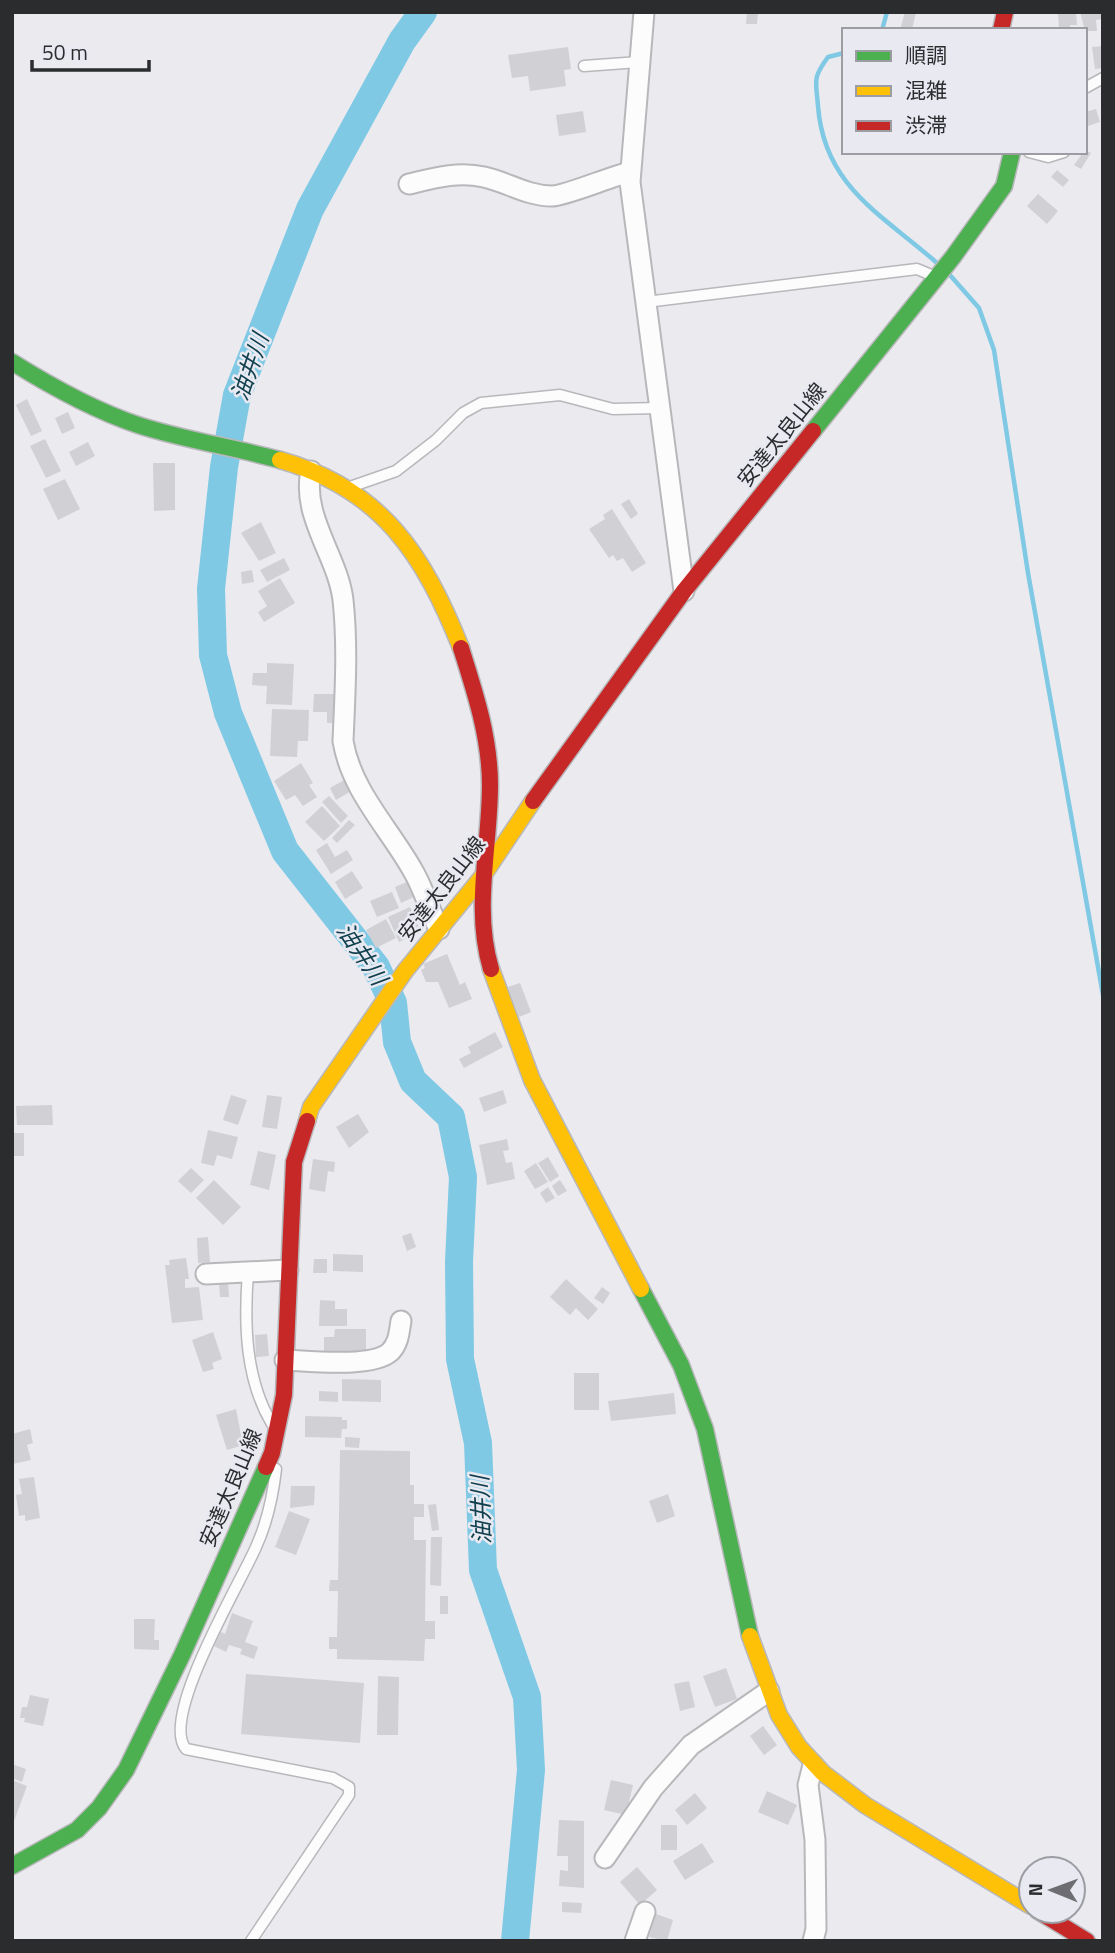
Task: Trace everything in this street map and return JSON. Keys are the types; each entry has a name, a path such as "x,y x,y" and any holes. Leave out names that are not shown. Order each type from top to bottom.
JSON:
{"street":[{"path":"645,12 629,172 684,591"},
{"name":"安達太良山線","path":"12,1866 78,1830 99,1808 126,1770 272,1453 278,1433 285,1360 296,1147 312,1107 361,1032 405,971 482,877 525,812 684,591 950,260 1004,186 1012,154"},
{"path":"409,184 461,174 485,177 533,195 556,197 599,179 629,172"},
{"path":"12,362 75,398 117,418 160,431 256,451 349,487 391,522 414,551 436,589 473,686 486,735 490,782 482,877 488,958 512,1033 566,1148 666,1332 694,1393 721,1494 757,1660 768,1691 794,1741 813,1765 861,1805 1017,1898"},
{"path":"311,471 309,480 316,521 343,601 343,741 346,758 357,785 415,873 439,929"},
{"path":"206,1274 288,1270"},
{"path":"285,1360 360,1361 380,1358 390,1352 399,1339 401,1321"},
{"path":"605,1857 653,1788 691,1745 768,1691"},
{"path":"813,1765 808,1785 815,1840 813,1941"},
{"path":"635,1941 645,1912"},
{"path":"1061,1925 1087,1941"}],"lane":[{"path":"584,65 639,62"},
{"path":"1087,87 1103,78"},
{"path":"1037,154 1048,157 1058,154"},
{"path":"646,302 917,269 937,276"},
{"path":"349,487 396,471 436,440 463,413 481,403 548,394 573,397 613,409 660,408"},
{"path":"248,1272 245,1312 249,1357 259,1397 278,1433"},
{"path":"251,1941 349,1795 349,1787 333,1778 186,1749 180,1735 186,1696 264,1527 276,1470 272,1453"}],"building":[{"path":"747,12 758,12 757,24 746,24"},
{"path":"905,12 916,12 912,28 901,28"},
{"path":"1058,12 1076,12 1077,25 1059,28"},
{"path":"1080,12 1103,12 1103,19 1096,20 1097,31 1087,31"},
{"path":"1103,46 1103,68 1095,69 1092,47"},
{"path":"568,47 571,69 564,70 566,86 530,91 528,76 512,78 508,55"},
{"path":"1096,109 1100,122 1087,126 1087,111"},
{"path":"583,111 586,132 559,136 556,115"},
{"path":"1087,151 1091,153 1081,169 1074,165 1082,154 1087,154"},
{"path":"1057,170 1069,180 1063,187 1051,177"},
{"path":"1038,194 1058,211 1047,224 1027,206"},
{"path":"27,399 42,431 31,436 16,405"},
{"path":"68,412 75,428 62,434 55,418"},
{"path":"45,439 61,471 46,478 30,446"},
{"path":"88,442 95,456 76,466 69,452"},
{"path":"153,463 175,463 175,510 154,511"},
{"path":"65,479 80,509 58,520 43,489"},
{"path":"629,499 638,514 631,519 621,504"},
{"path":"612,509 646,563 632,572 623,558 617,561 613,555 609,558 589,529 605,519 603,515"},
{"path":"261,522 276,553 259,561 241,533"},
{"path":"284,558 290,570 267,582 260,570"},
{"path":"252,570 254,582 242,584 241,572"},
{"path":"280,578 295,603 264,622 258,612 267,606 258,591"},
{"path":"267,663 294,664 292,705 266,704 267,686 252,685 253,673 267,673"},
{"path":"314,694 337,694 336,723 327,723 327,712 313,712"},
{"path":"272,709 309,710 308,741 298,741 297,757 270,756"},
{"path":"301,763 313,783 309,785 317,797 303,806 295,795 286,800 274,781"},
{"path":"346,779 353,790 336,800 330,788"},
{"path":"329,796 348,816 341,823 322,802"},
{"path":"322,806 340,826 324,841 305,822"},
{"path":"349,820 355,825 337,843 332,838"},
{"path":"327,843 335,857 347,850 353,860 331,874 316,850"},
{"path":"352,871 363,888 345,899 335,882"},
{"path":"409,881 416,896 401,903 395,887"},
{"path":"392,892 399,908 377,917 370,901"},
{"path":"410,907 421,932 399,942 388,917"},
{"path":"386,919 396,938 376,948 366,930"},
{"path":"447,954 460,985 465,982 472,999 449,1008 438,982 426,982 421,970 425,968 423,964"},
{"path":"520,983 531,1012 519,1017 508,987"},
{"path":"495,1032 503,1047 464,1068 459,1059 471,1053 468,1047"},
{"path":"503,1090 507,1103 484,1112 479,1098"},
{"path":"231,1095 247,1100 238,1125 223,1120"},
{"path":"267,1095 282,1097 277,1129 262,1127"},
{"path":"52,1105 53,1125 17,1125 16,1106"},
{"path":"358,1114 369,1132 349,1148 336,1127"},
{"path":"208,1130 238,1137 232,1159 217,1155 214,1166 201,1163"},
{"path":"12,1133 24,1133 24,1156 12,1156"},
{"path":"507,1139 509,1150 503,1151 506,1163 512,1162 515,1179 487,1185 479,1145"},
{"path":"258,1151 276,1155 269,1190 250,1185"},
{"path":"548,1157 559,1176 550,1182 538,1163"},
{"path":"313,1159 335,1162 334,1172 328,1171 325,1192 309,1189"},
{"path":"536,1163 548,1182 535,1189 524,1171"},
{"path":"191,1168 204,1180 191,1193 178,1181"},
{"path":"214,1180 241,1207 223,1225 196,1198"},
{"path":"560,1180 567,1191 558,1196 552,1186"},
{"path":"548,1187 555,1198 546,1203 540,1193"},
{"path":"411,1233 416,1247 407,1251 402,1236"},
{"path":"208,1237 210,1262 198,1263 197,1238"},
{"path":"333,1254 363,1255 363,1272 333,1271"},
{"path":"186,1258 189,1279 185,1279 185,1288 199,1287 203,1320 172,1323 165,1265 170,1265 169,1260"},
{"path":"314,1259 327,1259 327,1273 313,1273"},
{"path":"566,1279 598,1309 588,1320 576,1308 570,1315 550,1297"},
{"path":"228,1281 229,1297 220,1297 219,1282"},
{"path":"602,1287 610,1293 603,1304 594,1298"},
{"path":"320,1300 335,1301 335,1309 347,1309 347,1326 319,1326"},
{"path":"335,1329 366,1329 366,1352 324,1351 324,1337 334,1337"},
{"path":"213,1332 222,1359 212,1363 214,1369 203,1372 192,1340"},
{"path":"267,1334 269,1356 256,1357 255,1335"},
{"path":"574,1373 599,1373 599,1410 574,1410"},
{"path":"342,1379 381,1380 381,1402 342,1401"},
{"path":"319,1391 338,1392 338,1402 319,1401"},
{"path":"674,1393 676,1414 611,1421 608,1401"},
{"path":"236,1409 243,1445 227,1450 216,1415"},
{"path":"305,1416 342,1417 342,1420 347,1420 347,1429 342,1429 341,1438 305,1437"},
{"path":"30,1429 33,1443 27,1445 31,1460 13,1464 12,1434"},
{"path":"345,1437 360,1438 359,1448 345,1447"},
{"path":"340,1450 410,1451 410,1485 414,1485 414,1504 424,1504 424,1517 414,1517 414,1540 426,1540 425,1621 435,1621 435,1639 425,1639 424,1661 337,1659 337,1649 329,1649 329,1637 337,1637 338,1591 329,1591 330,1580 338,1580"},
{"path":"34,1477 40,1518 25,1521 25,1515 19,1516 16,1495 22,1494 19,1479"},
{"path":"291,1486 315,1486 314,1505 290,1508"},
{"path":"668,1494 675,1516 657,1523 649,1501"},
{"path":"436,1504 439,1530 432,1531 428,1505"},
{"path":"289,1511 310,1519 296,1555 275,1547"},
{"path":"431,1537 442,1537 441,1586 430,1585"},
{"path":"440,1596 448,1596 448,1614 440,1614"},
{"path":"232,1613 253,1621 245,1642 258,1647 254,1659 240,1654 242,1649 229,1645 226,1652 214,1646 221,1632 225,1634"},
{"path":"134,1619 155,1619 154,1640 159,1640 159,1650 134,1649"},
{"path":"726,1668 737,1699 715,1707 703,1676"},
{"path":"246,1674 364,1683 360,1743 241,1734"},
{"path":"378,1676 399,1677 398,1735 377,1735"},
{"path":"689,1681 695,1707 680,1711 674,1684"},
{"path":"30,1695 49,1699 43,1726 24,1722 25,1718 20,1718 22,1707 27,1707"},
{"path":"763,1726 777,1745 764,1755 750,1736"},
{"path":"12,1764 26,1769 22,1782 12,1778"},
{"path":"12,1780 27,1786 13,1824 12,1824"},
{"path":"611,1780 633,1785 626,1815 604,1810"},
{"path":"767,1791 797,1805 788,1825 758,1812"},
{"path":"695,1793 707,1808 687,1825 675,1810"},
{"path":"559,1820 584,1821 584,1888 559,1886 560,1870 568,1871 568,1856 557,1856"},
{"path":"661,1825 677,1825 677,1850 661,1850"},
{"path":"702,1843 714,1862 685,1880 673,1861"},
{"path":"637,1867 657,1890 640,1905 620,1882"},
{"path":"562,1902 582,1903 581,1913 562,1912"},
{"path":"656,1914 673,1920 667,1941 649,1937"}],"waterway":[{"name":"油井川","path":"423,12 402,41 310,209 237,395 224,467 211,589 213,655 228,713 285,851 376,967 393,1003 397,1042 413,1081 451,1117 463,1177 459,1262 460,1359 478,1443 483,1570 527,1697 531,1770 515,1941"},
{"path":"883,28 887,12"},
{"path":"842,54 828,57 816,80 823,134 832,158 844,179 860,197 937,263"},
{"path":"949,274 979,308 994,350 1028,573 1103,995"}],"traffic: fast":[{"path":"813,431 953,257 1004,186 1012,154"},
{"path":"12,362 73,397 121,419 173,435 280,460"},
{"path":"641,1289 681,1365 705,1429 750,1636"},
{"path":"12,1866 77,1830 99,1808 126,1770 182,1655 266,1467"}],"traffic: slow":[{"path":"280,460 316,473 346,489 372,508 395,530 431,583 461,648"},
{"path":"307,1121 311,1107 405,971 482,877 533,801"},
{"path":"491,969 532,1080 641,1289"},
{"path":"750,1636 779,1715 799,1747 823,1773 865,1805 1017,1897"}],"traffic: jam":[{"path":"1001,28 1005,12"},
{"path":"533,801 684,591 813,431"},
{"path":"461,648 481,715 489,767 483,924 491,969"},
{"path":"266,1467 272,1453 284,1395 294,1162 307,1121"},
{"path":"1061,1925 1087,1941"}]}
